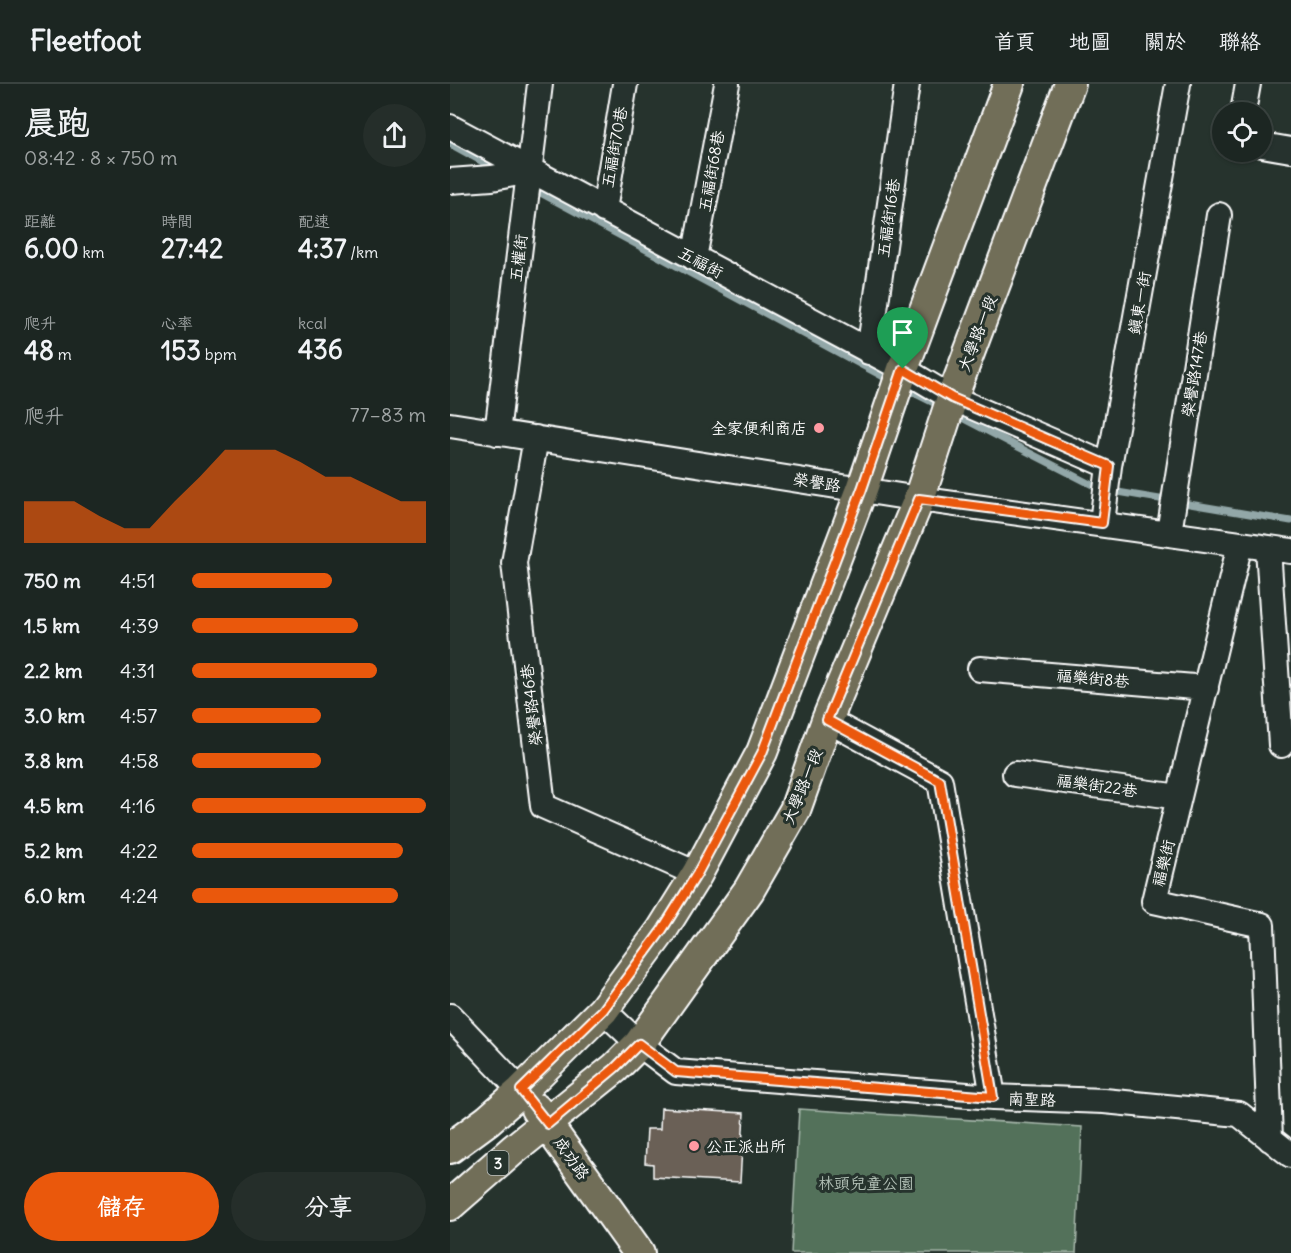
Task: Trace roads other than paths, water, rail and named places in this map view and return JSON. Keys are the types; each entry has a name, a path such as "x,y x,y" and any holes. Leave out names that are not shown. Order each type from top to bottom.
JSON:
{"main road":[{"path":"450,1148 488,1120 603,1010 662,930 697,874 762,753 862,489 903,369 1009,84"},
{"name":"大學路一段","path":"548,1124 615,1068 639,1044 749,890 795,810 827,720 919,499 952,398 1070,84"},
{"name":"成功路","path":"521,1090 548,1124 639,1253"},
{"name":"3","path":"450,1205 513,1150 548,1124"}],"street":[{"name":"五權街","path":"497,433 540,84"},
{"name":"五福街70巷","path":"604,210 625,84"},
{"name":"五福街68巷","path":"694,258 727,84"},
{"name":"五福街16巷","path":"869,352 907,84"},
{"name":"鎮東一街","path":"1102,523 1109,466 1178,84"},
{"path":"1245,102 1248,84"},
{"name":"五福街","path":"450,127 903,369 952,398 1109,466"},
{"path":"1272,147 1291,150"},
{"path":"450,181 492,178 530,171"},
{"name":"榮譽路147巷","path":"1169,533 1219,215"},
{"name":"榮譽路","path":"450,425 919,499 1102,523 1280,550"},
{"name":"榮譽路46巷","path":"536,438 514,563 543,806 697,874"},
{"name":"福樂街","path":"1240,544 1154,901 1262,924 1270,1139"},
{"path":"1280,550 1281,745"},
{"name":"福樂街8巷","path":"980,669 1206,688"},
{"path":"827,720 940,781 993,1097"},
{"name":"福樂街22巷","path":"1015,774 1179,797"},
{"name":"南聖路","path":"603,1010 639,1044 676,1072 993,1097 1104,1101 1239,1114 1291,1155"},
{"name":"成功路","path":"450,1016 521,1090"}],"waterway":[{"path":"450,144 497,170"},
{"path":"531,188 891,381"},
{"path":"904,388 942,407"},
{"path":"954,414 1100,489 1291,521"}],"place":[{"name":"全家便利商店","path":"819,428"},
{"name":"公正派出所","path":"694,1146"}],"park label":[{"name":"林頭兒童公園","path":"866,1183"}]}
